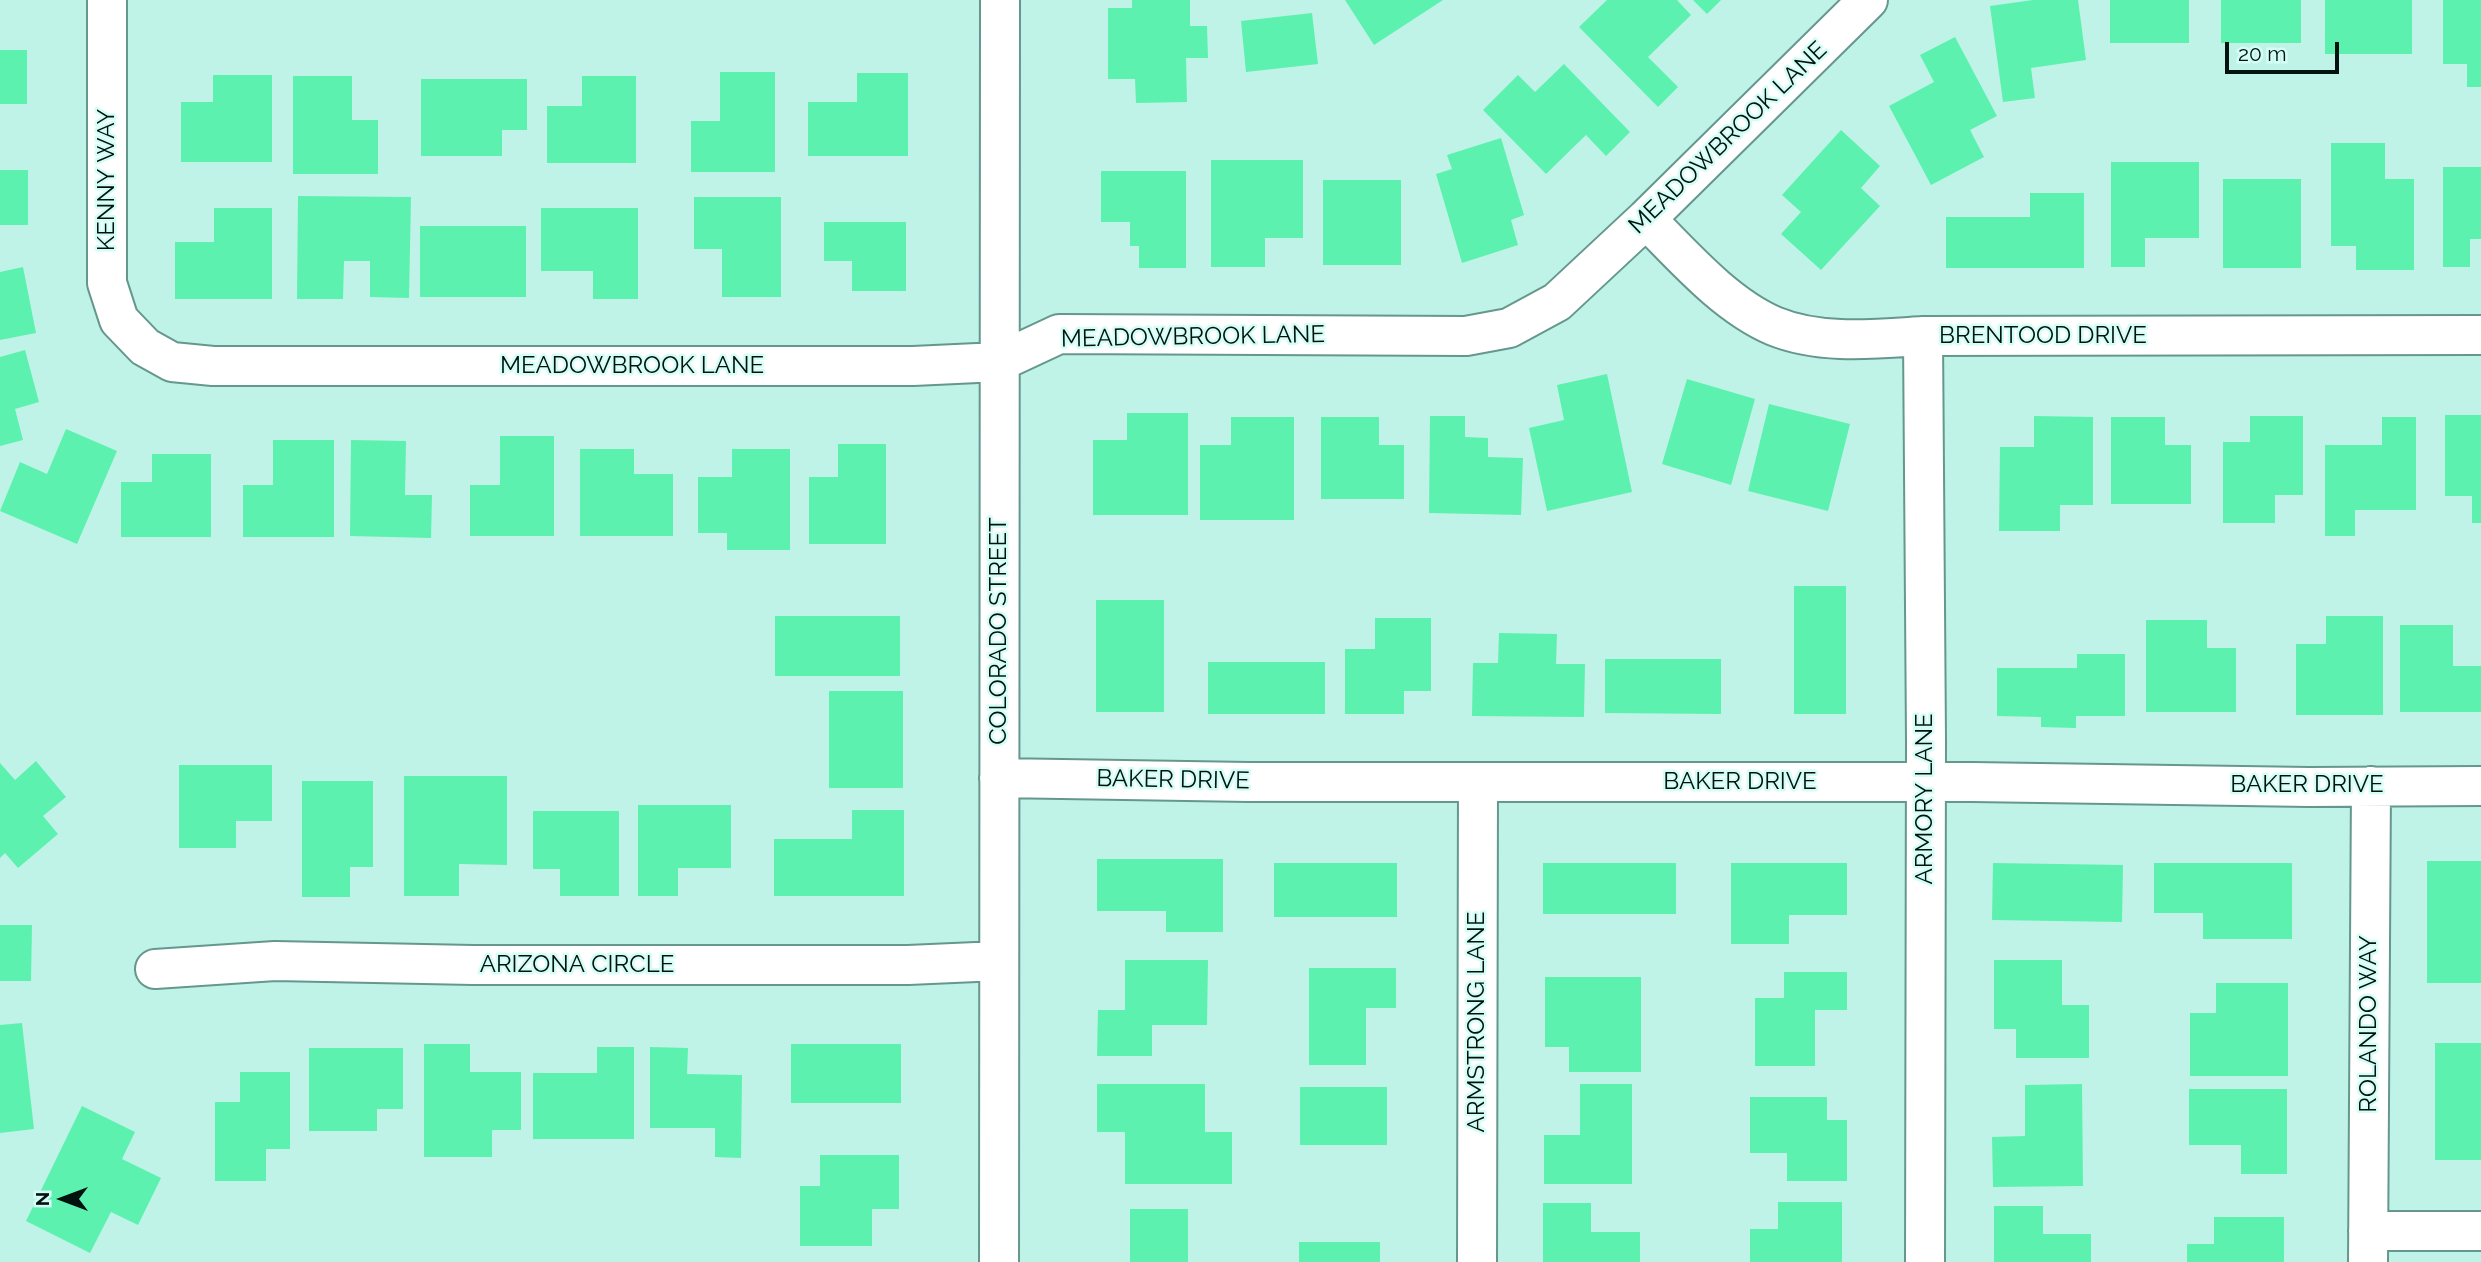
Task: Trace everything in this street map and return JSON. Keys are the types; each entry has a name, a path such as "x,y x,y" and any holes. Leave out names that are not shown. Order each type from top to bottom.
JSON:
{"street":[{"name":"KENNY WAY","path":"107,0 107,283 119,320 145,347"},
{"name":"COLORADO STREET","path":"999,1262 1000,0"},
{"name":"MEADOWBROOK LANE","path":"145,347 172,362 213,366 913,366 999,362 1059,334 1466,336 1509,328 1557,302 1646,219 1868,0"},
{"name":"BRENTOOD DRIVE","path":"1646,219 1695,268 1750,313 1775,326 1805,334 1866,340 1923,336 2481,335"},
{"name":"ARMORY LANE","path":"1923,336 1926,782 1924,1262"},
{"name":"BAKER DRIVE","path":"999,778 1250,782 1926,782 2481,786"},
{"name":"ARMSTRONG LANE","path":"1477,1262 1478,782"},
{"name":"ROLANDO WAY","path":"2368,1246 2371,786"},
{"name":"ARIZONA CIRCLE","path":"155,969 275,961 472,965 908,965 999,961"},
{"path":"2368,1246 2481,1231"}],"building":[{"path":"1132,0 1190,0 1190,26 1207,26 1208,58 1186,58 1187,102 1136,103 1135,79 1108,79 1108,8 1132,8"},
{"path":"1345,0 1443,0 1374,45"},
{"path":"1607,0 1677,0 1691,15 1648,57 1678,87 1658,107 1579,27"},
{"path":"1693,0 1721,0 1707,14"},
{"path":"2033,0 2078,0 2086,60 2031,68 2035,98 2003,102 1990,6"},
{"path":"2110,0 2189,0 2189,43 2110,43"},
{"path":"2221,0 2301,0 2301,43 2221,43"},
{"path":"2325,0 2412,0 2412,54 2325,54"},
{"path":"2443,0 2481,0 2481,87 2467,87 2467,64 2443,64"},
{"path":"1312,13 1318,64 1246,72 1241,21"},
{"path":"1955,37 1997,116 1970,130 1984,157 1931,185 1889,106 1934,82 1920,55"},
{"path":"0,50 27,50 27,104 0,104"},
{"path":"1564,64 1630,132 1606,156 1586,135 1546,174 1483,110 1518,75 1535,92"},
{"path":"720,72 775,72 775,172 691,172 691,121 720,121"},
{"path":"857,73 908,73 908,156 808,156 808,102 857,102"},
{"path":"213,75 272,75 272,162 181,162 181,102 213,102"},
{"path":"293,76 352,76 352,120 378,120 378,174 293,174"},
{"path":"582,76 636,76 636,163 547,163 547,106 582,106"},
{"path":"421,79 527,79 527,130 502,130 502,156 421,156"},
{"path":"1841,130 1880,166 1861,188 1880,206 1821,270 1781,234 1801,212 1782,195"},
{"path":"1501,138 1524,215 1511,220 1518,245 1462,263 1436,174 1452,169 1447,155"},
{"path":"2331,143 2385,143 2385,179 2414,179 2414,270 2356,270 2356,246 2331,246"},
{"path":"1211,160 1303,160 1303,238 1265,238 1265,267 1211,267"},
{"path":"2111,162 2199,162 2199,238 2145,238 2145,267 2111,267"},
{"path":"2443,167 2481,167 2481,239 2470,239 2470,267 2443,267"},
{"path":"0,170 28,170 28,225 0,225"},
{"path":"1101,171 1186,171 1186,268 1139,268 1139,246 1130,246 1130,222 1101,222"},
{"path":"2223,179 2301,179 2301,268 2223,268"},
{"path":"1323,180 1401,180 1401,265 1323,265"},
{"path":"2030,193 2084,193 2084,268 1946,268 1946,217 2030,217"},
{"path":"298,196 411,197 409,298 370,297 370,261 344,261 343,299 297,299"},
{"path":"694,197 781,197 781,297 722,297 722,249 694,249"},
{"path":"214,208 272,208 272,299 175,299 175,242 214,242"},
{"path":"541,208 638,208 638,299 593,299 593,271 541,271"},
{"path":"824,222 906,222 906,291 852,291 852,261 824,261"},
{"path":"420,226 526,226 526,297 420,297"},
{"path":"23,267 36,333 0,340 0,272"},
{"path":"25,350 39,402 15,409 23,440 0,446 0,357"},
{"path":"1607,374 1632,492 1547,511 1529,428 1564,420 1557,385"},
{"path":"1687,379 1755,399 1731,485 1662,464"},
{"path":"1769,404 1850,424 1828,511 1748,491"},
{"path":"1127,413 1188,413 1188,515 1093,515 1093,440 1127,440"},
{"path":"2445,415 2481,415 2481,523 2472,523 2472,496 2445,496"},
{"path":"1430,416 1465,416 1465,437 1488,438 1488,457 1523,458 1521,515 1429,513"},
{"path":"2034,416 2093,417 2093,505 2060,505 2060,531 1999,531 2000,447 2034,447"},
{"path":"2250,416 2303,416 2303,495 2275,495 2275,523 2223,523 2223,442 2250,442"},
{"path":"1231,417 1294,417 1294,520 1200,520 1200,445 1231,445"},
{"path":"1321,417 1379,417 1379,445 1404,445 1404,499 1321,499"},
{"path":"2111,417 2165,417 2165,445 2191,445 2191,504 2111,504"},
{"path":"2382,417 2416,417 2416,510 2355,510 2355,536 2325,536 2325,445 2382,445"},
{"path":"66,429 117,451 77,544 0,511 20,462 47,474"},
{"path":"500,436 554,436 554,536 470,536 470,485 500,485"},
{"path":"273,440 334,440 334,537 243,537 243,485 273,485"},
{"path":"351,440 406,441 405,495 432,495 431,538 350,536"},
{"path":"838,444 886,444 886,544 809,544 809,477 838,477"},
{"path":"580,449 634,449 634,474 673,474 673,536 580,536"},
{"path":"732,449 790,449 790,550 727,550 727,533 698,533 698,477 732,477"},
{"path":"152,454 211,454 211,537 121,537 121,482 152,482"},
{"path":"1794,586 1846,586 1846,714 1794,714"},
{"path":"1096,600 1164,600 1164,712 1096,712"},
{"path":"775,616 900,616 900,676 775,676"},
{"path":"2326,616 2383,616 2383,715 2296,715 2296,644 2326,644"},
{"path":"1375,618 1431,618 1431,691 1404,691 1404,714 1345,714 1345,649 1375,649"},
{"path":"2146,620 2207,620 2207,648 2236,648 2236,712 2146,712"},
{"path":"2400,625 2453,625 2453,666 2481,666 2481,712 2400,712"},
{"path":"1499,633 1557,634 1556,664 1585,664 1584,717 1472,716 1473,663 1498,663"},
{"path":"2077,654 2125,654 2125,716 2076,716 2076,728 2041,727 2041,717 1997,716 1997,668 2077,668"},
{"path":"1605,659 1721,659 1721,714 1605,713"},
{"path":"1208,662 1325,662 1325,714 1208,714"},
{"path":"829,691 903,691 903,788 829,788"},
{"path":"36,761 66,797 43,816 58,834 18,868 5,853 0,858 0,763 15,780"},
{"path":"179,765 272,765 272,821 236,821 236,848 179,848"},
{"path":"404,776 507,776 507,865 459,864 459,896 404,896"},
{"path":"302,781 373,781 373,867 350,867 350,897 302,897"},
{"path":"638,805 731,805 731,868 678,868 678,896 638,896"},
{"path":"852,810 904,810 904,896 774,896 774,839 852,839"},
{"path":"533,811 619,811 619,896 560,896 560,869 533,869"},
{"path":"1097,859 1223,859 1223,932 1166,932 1166,911 1097,911"},
{"path":"2427,861 2481,861 2481,983 2427,983"},
{"path":"1274,863 1397,863 1397,917 1274,917"},
{"path":"1543,863 1676,863 1676,914 1543,914"},
{"path":"1731,863 1847,863 1847,915 1789,915 1789,944 1731,944"},
{"path":"1993,863 2123,865 2122,922 1992,920"},
{"path":"2154,863 2292,863 2292,939 2203,939 2203,913 2154,913"},
{"path":"0,925 32,925 31,981 0,981"},
{"path":"1125,960 1208,960 1207,1025 1152,1025 1152,1056 1097,1056 1098,1010 1125,1010"},
{"path":"1994,960 2062,960 2062,1005 2089,1005 2089,1058 2016,1058 2016,1029 1994,1029"},
{"path":"1309,968 1396,968 1396,1008 1366,1008 1366,1065 1309,1065"},
{"path":"1784,972 1847,972 1847,1010 1815,1010 1815,1066 1755,1066 1755,998 1784,998"},
{"path":"1545,977 1641,977 1641,1072 1569,1072 1569,1047 1545,1047"},
{"path":"2216,983 2288,983 2288,1076 2190,1076 2190,1013 2216,1013"},
{"path":"22,1023 34,1129 0,1133 0,1025"},
{"path":"2435,1043 2481,1043 2481,1160 2435,1160"},
{"path":"424,1044 470,1044 470,1072 521,1072 521,1130 492,1130 492,1157 424,1157"},
{"path":"791,1044 901,1044 901,1103 791,1103"},
{"path":"597,1047 634,1047 634,1139 533,1139 533,1073 597,1073"},
{"path":"650,1047 688,1048 687,1074 742,1075 741,1158 715,1157 715,1128 650,1128"},
{"path":"309,1048 403,1048 403,1109 377,1109 377,1131 309,1131"},
{"path":"240,1072 290,1072 290,1149 266,1149 266,1181 215,1181 215,1102 240,1102"},
{"path":"1097,1084 1205,1084 1205,1132 1232,1132 1232,1184 1125,1184 1125,1132 1097,1132"},
{"path":"1580,1084 1632,1084 1632,1184 1544,1184 1544,1135 1580,1135"},
{"path":"2082,1084 2083,1186 1993,1187 1992,1137 2025,1136 2025,1085"},
{"path":"1300,1087 1387,1087 1387,1145 1300,1145"},
{"path":"2189,1089 2287,1089 2287,1174 2241,1174 2241,1145 2189,1145"},
{"path":"1750,1097 1827,1097 1827,1120 1847,1120 1847,1181 1787,1181 1787,1153 1750,1153"},
{"path":"82,1106 135,1132 122,1159 161,1178 138,1225 111,1212 90,1253 26,1221"},
{"path":"820,1155 899,1155 899,1209 872,1209 872,1246 800,1246 800,1186 820,1186"},
{"path":"1778,1202 1842,1202 1842,1262 1750,1262 1750,1229 1778,1229"},
{"path":"1543,1203 1591,1203 1591,1232 1640,1232 1640,1262 1543,1262"},
{"path":"1994,1206 2043,1206 2043,1234 2091,1234 2091,1262 1994,1262"},
{"path":"1130,1209 1188,1209 1188,1262 1130,1262"},
{"path":"2214,1217 2284,1217 2284,1262 2187,1262 2187,1244 2214,1244"},
{"path":"1299,1242 1380,1242 1380,1262 1299,1262"}]}
